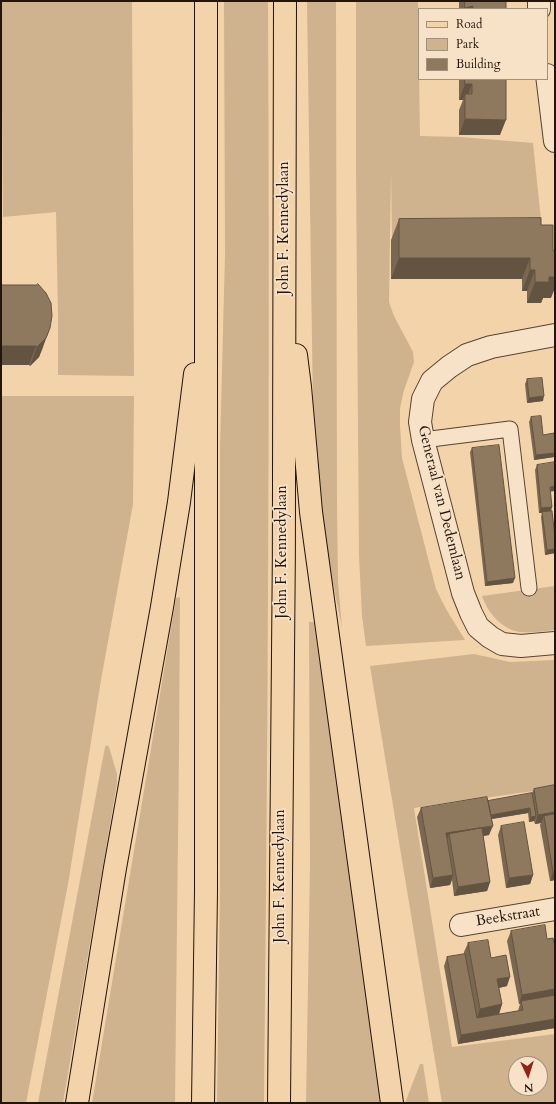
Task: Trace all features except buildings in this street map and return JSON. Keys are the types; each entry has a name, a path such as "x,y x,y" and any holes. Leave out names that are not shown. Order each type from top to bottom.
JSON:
{"main road":[{"path":"203,1103 206,891 206,1"},
{"name":"John F. Kennedylaan","path":"279,1103 282,882 285,1"},
{"path":"285,270 300,388 312,520 392,1103"},
{"path":"77,1103 115,868 179,502 193,390 207,301"}],"street":[{"path":"548,80 555,141"},
{"name":"Generaal van Dedemlaan","path":"555,335 491,346 467,355 449,366 432,381 423,399 420,422 422,440 463,593 478,627 490,637 502,644 521,646 555,643"},
{"name":"Beekstraat","path":"461,925 555,910"}],"lane":[{"path":"422,440 510,429 529,588"}],"green space":[{"path":"1,1 132,1 134,376 58,375 56,212 3,217"},
{"path":"224,1 268,1 269,276 267,828 264,1103 217,1103 220,887 220,447 225,254"},
{"path":"307,1 336,1 337,505 338,582 342,628 329,564 320,495 313,409"},
{"path":"356,1 418,1 420,136 460,137 533,143 543,239 392,237 391,171 389,302 394,316 413,352 414,362 404,390 400,408 402,458 436,589 465,640 366,646 362,616 359,556"},
{"path":"1,396 134,396 133,504 101,680 68,884 26,1103 1,1103"},
{"path":"555,586 555,630 519,632 509,629 494,617 484,602 482,596"},
{"path":"180,597 175,1103 92,1103 176,598"},
{"path":"309,622 314,622 382,1103 306,1103 310,866"},
{"path":"474,654 510,662 555,660 555,788 414,808 452,1047 555,1034 555,1103 442,1103 370,666"},
{"path":"107,745 109,747 117,774 117,783 63,1103 38,1103 105,747"},
{"path":"420,1064 423,1064 429,1103 405,1103"}]}
